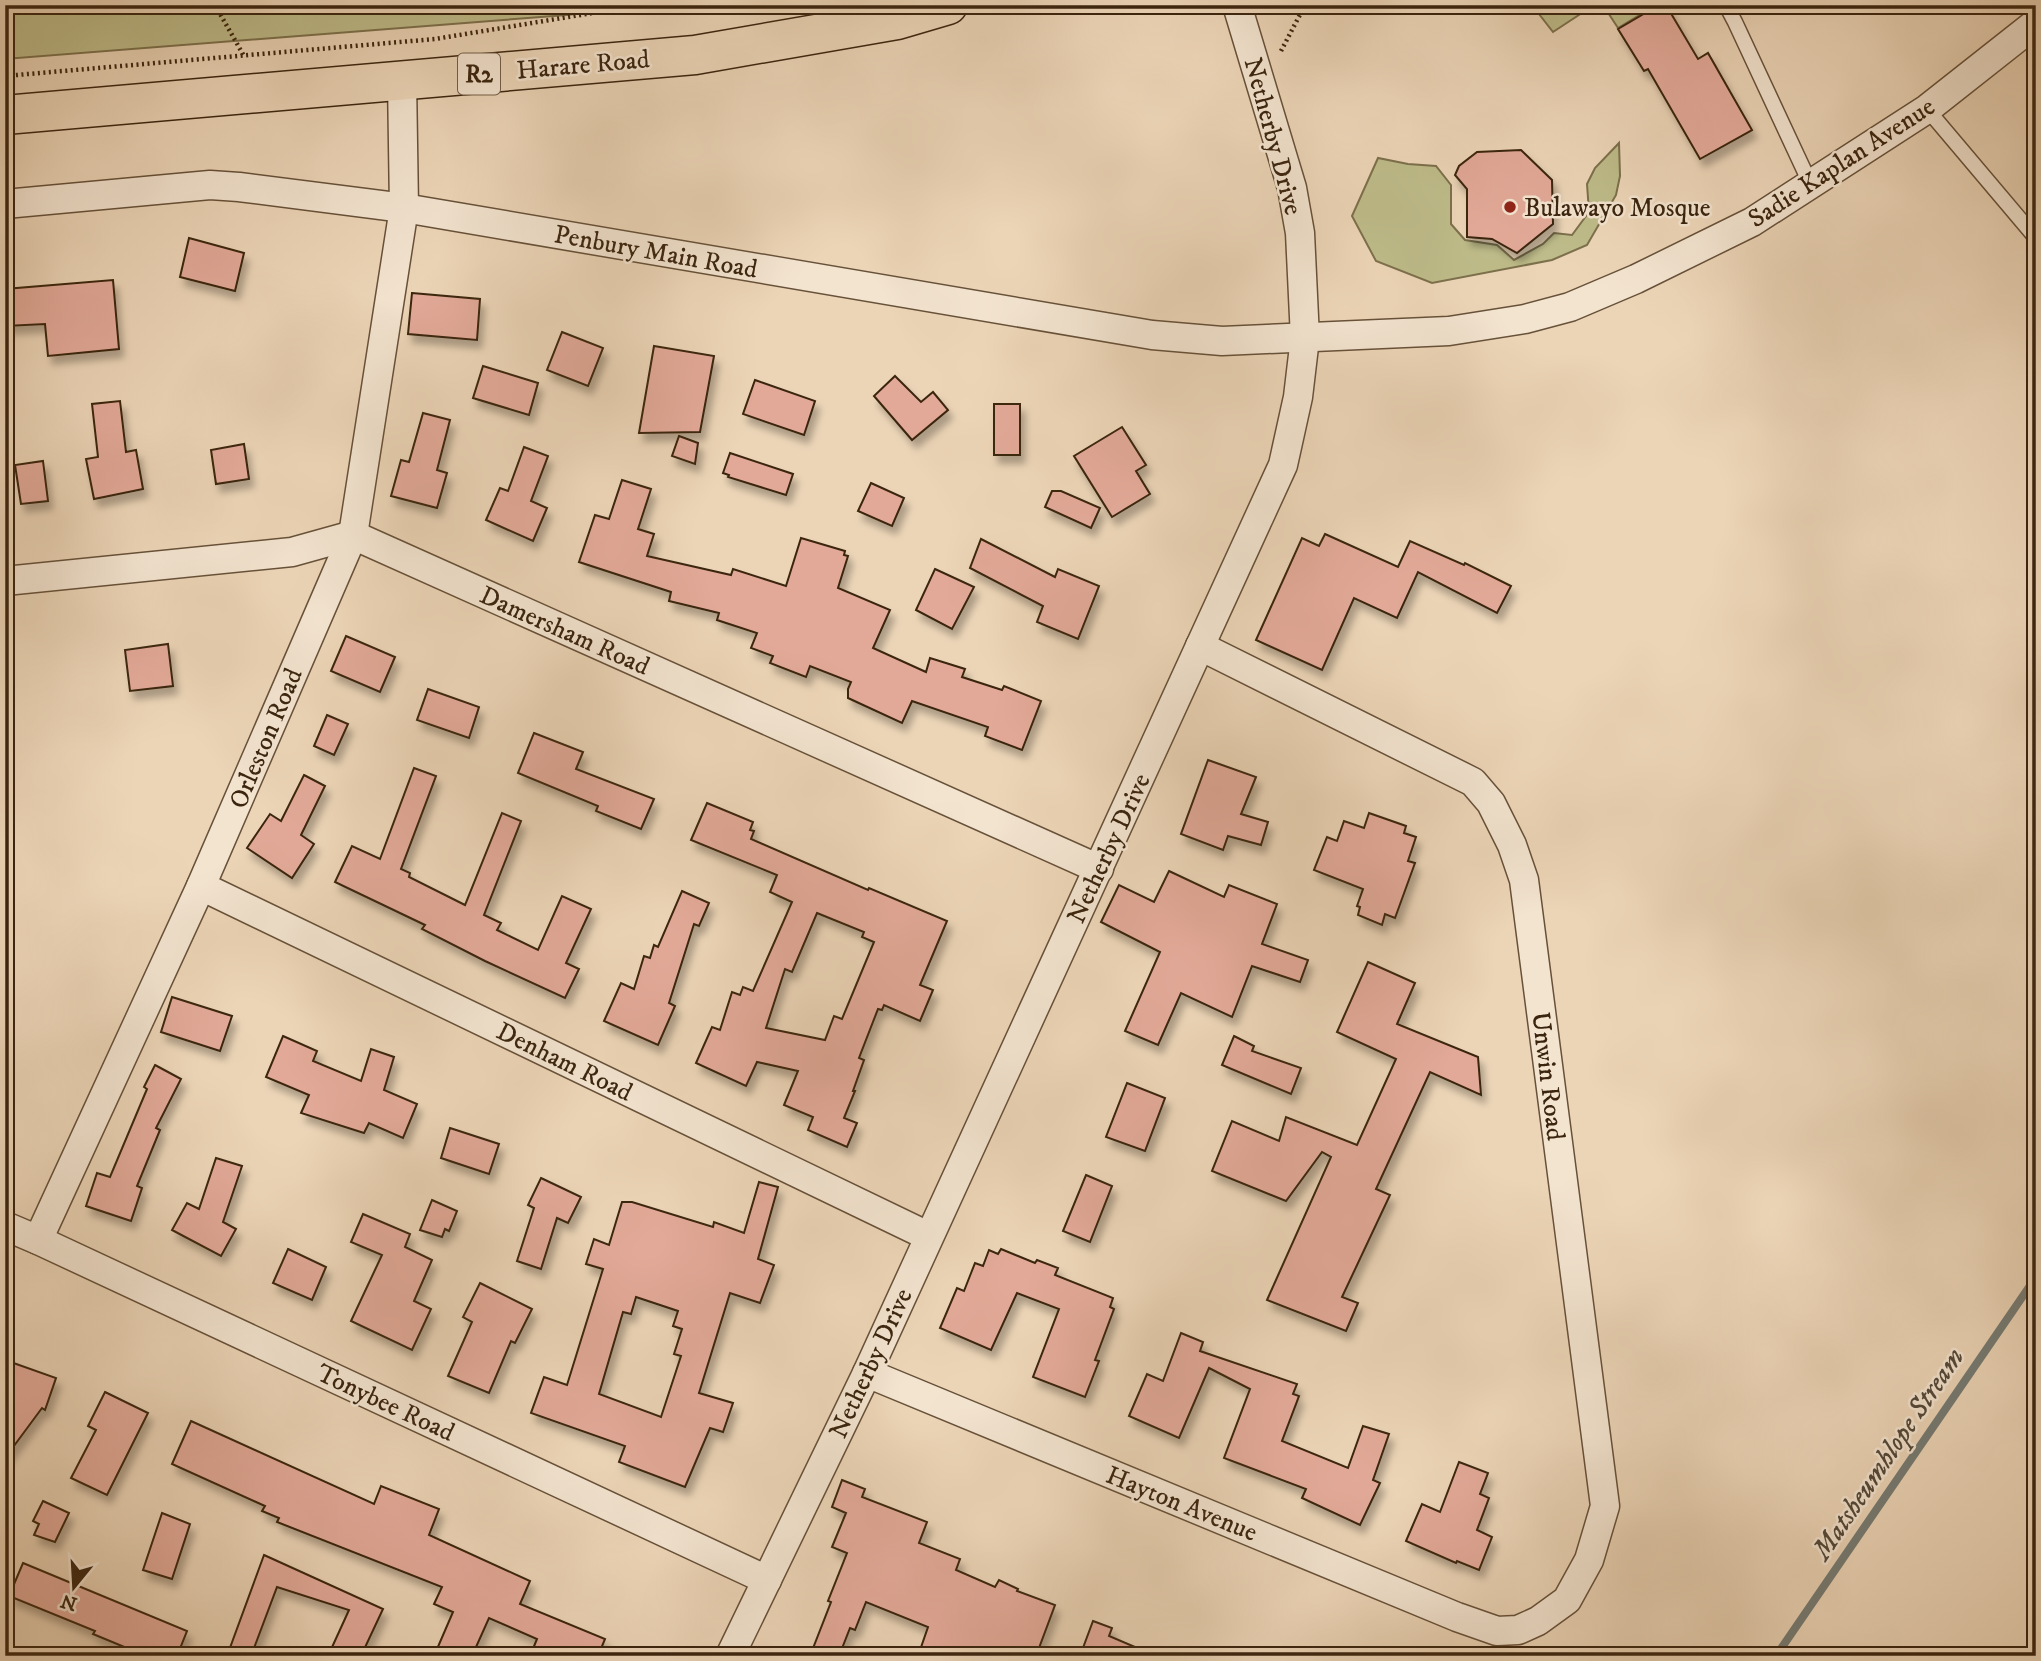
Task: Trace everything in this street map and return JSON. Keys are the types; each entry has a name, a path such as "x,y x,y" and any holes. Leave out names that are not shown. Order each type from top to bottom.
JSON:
{"highway":[{"name":"Harare Road","path":"5,115 695,55 897,20 948,5"}],"street":[{"name":"Netherby Drive","path":"730,1656 867,1373 1283,465 1298,397 1305,338 1300,233 1292,188 1237,5"},
{"name":"Sadie Kaplan Avenue","path":"1305,338 1449,331 1525,319 1570,307 1636,279 1752,222 1927,109 2036,23"},
{"name":"Orleston Road","path":"38,1240 201,886 353,535 404,208 402,80"},
{"name":"Penbury Main Road","path":"5,204 210,186 239,187 404,208 1153,335 1222,341 1305,338"},
{"path":"5,580 292,552 353,535"},
{"name":"Damersham Road","path":"353,535 1098,869"},
{"name":"Unwin Road","path":"1200,646 1473,782 1491,803 1513,845 1524,880 1605,1506 1589,1560 1567,1600 1518,1630 1497,1631"},
{"name":"Denham Road","path":"201,886 928,1236"},
{"name":"Tonybee Road","path":"5,1226 767,1580"},
{"name":"Hayton Avenue","path":"867,1373 1457,1617 1497,1631"}],"lane":[{"path":"1726,5 1810,183"},
{"path":"1927,109 2036,237"}],"path":[{"path":"215,5 266,93"},
{"path":"5,76 435,39 641,5"},
{"path":"1277,61 1305,5"}],"shaded area":[{"path":"5,5 645,5 567,15 5,59"},
{"path":"1532,5 1594,5 1553,32"},
{"path":"1603,5 1656,5 1618,28"},
{"path":"1619,143 1620,176 1616,195 1587,245 1552,260 1432,283 1376,261 1352,216 1378,158 1436,166 1451,185 1451,224 1465,240 1497,245 1514,260 1543,244 1554,233 1572,235 1589,212 1587,184 1595,168"}],"building":[{"path":"1659,5 1666,5 1698,59 1708,53 1752,130 1700,159 1648,69 1644,71 1618,29"},
{"name":"Bulawayo Mosque","path":"1521,150 1552,180 1553,224 1517,253 1492,239 1467,237 1467,189 1455,175 1459,166 1477,152"},
{"path":"189,238 244,253 235,291 180,277"},
{"path":"113,280 119,349 48,356 45,324 5,326 5,289"},
{"path":"412,293 480,299 477,340 408,334"},
{"path":"562,332 603,348 588,386 547,370"},
{"path":"654,346 714,356 700,432 639,433"},
{"path":"483,366 538,383 529,415 473,398"},
{"path":"895,376 921,402 933,392 948,410 912,440 874,396"},
{"path":"755,380 815,401 804,435 743,414"},
{"path":"120,401 126,452 136,450 143,489 94,499 86,459 98,457 92,404"},
{"path":"994,404 1020,404 1020,455 994,455"},
{"path":"423,413 450,420 437,470 447,473 437,508 391,496 401,460 409,462"},
{"path":"1122,427 1146,465 1136,471 1150,494 1112,517 1074,456"},
{"path":"679,436 698,443 695,464 672,456"},
{"path":"244,444 249,479 216,484 211,450"},
{"path":"524,447 548,456 531,501 547,508 533,541 486,520 500,488 508,491"},
{"path":"730,453 793,474 786,495 728,477 729,475 723,473"},
{"path":"43,461 48,501 21,504 15,465"},
{"path":"622,480 651,489 638,529 654,534 647,556 731,575 733,569 786,586 801,538 845,551 844,555 848,556 838,588 890,610 873,648 926,672 930,658 965,669 962,677 1002,690 1004,686 1041,701 1022,750 985,736 988,727 912,701 902,723 848,698 851,682 810,666 806,677 770,663 773,656 751,648 757,633 717,620 719,613 669,601 671,592 579,562 595,515 609,519"},
{"path":"871,483 904,498 892,526 858,511"},
{"path":"1052,491 1061,491 1100,508 1091,528 1045,507"},
{"path":"1325,534 1398,567 1410,541 1464,565 1465,563 1511,586 1497,613 1418,572 1397,618 1354,598 1322,670 1256,640 1302,538 1319,546"},
{"path":"981,539 1055,577 1058,569 1099,586 1078,639 1037,622 1043,606 970,568"},
{"path":"935,569 974,587 952,629 916,610"},
{"path":"346,636 395,657 380,692 331,671"},
{"path":"168,644 173,686 130,691 125,650"},
{"path":"428,689 479,707 469,738 417,720"},
{"path":"327,715 348,724 334,755 314,746"},
{"path":"534,733 583,752 576,769 654,799 641,829 596,811 598,806 518,773"},
{"path":"1208,760 1256,777 1241,814 1268,822 1261,845 1228,836 1223,850 1181,834"},
{"path":"414,768 436,776 401,869 410,873 409,877 465,905 502,813 521,821 484,915 501,923 497,930 538,950 562,896 591,909 566,963 579,969 565,998 485,961 422,929 425,925 335,882 352,846 380,859"},
{"path":"304,775 325,786 301,835 314,844 292,878 247,848 270,814 281,821"},
{"path":"707,803 753,822 751,839 947,921 920,985 933,990 920,1021 884,1005 882,1010 878,1009 859,1058 864,1060 844,1118 857,1123 847,1147 808,1130 813,1117 784,1105 798,1071 757,1062 746,1086 696,1063 712,1027 720,1030 732,992 740,995 743,987 753,991 792,902 770,892 777,875 691,840","holes":["817,913 864,932 862,937 874,942 842,1019 834,1016 825,1040 766,1028 785,969 792,972"]},
{"path":"1369,813 1406,826 1404,833 1416,837 1408,861 1415,863 1395,918 1385,914 1382,925 1358,915 1360,907 1357,906 1363,889 1314,870 1327,837 1337,841 1344,821 1364,828"},
{"path":"1169,871 1224,897 1229,885 1277,904 1262,944 1308,960 1300,982 1252,966 1232,1017 1181,993 1158,1045 1125,1031 1160,952 1101,922 1119,885 1154,902"},
{"path":"682,891 709,903 699,926 694,924 669,1003 675,1006 658,1045 604,1021 621,983 634,989 644,956 650,958 654,945 658,947"},
{"path":"1368,962 1415,983 1397,1024 1478,1057 1481,1095 1430,1072 1376,1189 1390,1195 1342,1297 1358,1303 1346,1331 1267,1300 1331,1157 1322,1152 1286,1201 1212,1171 1232,1121 1279,1141 1286,1117 1357,1145 1396,1059 1337,1032"},
{"path":"172,997 232,1016 220,1051 161,1032"},
{"path":"283,1036 317,1051 313,1061 361,1081 371,1049 394,1057 384,1090 417,1104 403,1138 369,1123 364,1133 301,1113 309,1095 266,1077"},
{"path":"1234,1036 1254,1046 1252,1051 1301,1068 1291,1094 1222,1065"},
{"path":"155,1065 181,1079 156,1128 160,1130 137,1186 142,1188 131,1221 86,1206 97,1173 110,1177"},
{"path":"1127,1083 1165,1098 1145,1151 1106,1137"},
{"path":"450,1128 499,1144 489,1174 441,1158"},
{"path":"216,1158 242,1166 223,1222 236,1229 221,1256 172,1230 187,1203 199,1209"},
{"path":"1086,1175 1112,1186 1090,1242 1063,1231"},
{"path":"541,1178 581,1197 568,1223 557,1218 541,1269 517,1261 534,1208 528,1205"},
{"path":"759,1182 778,1187 758,1259 774,1265 760,1303 730,1293 699,1393 733,1403 723,1432 710,1428 685,1487 619,1462 625,1446 531,1413 544,1377 567,1385 603,1269 586,1264 594,1239 609,1245 622,1202 632,1202 713,1227 714,1222 744,1233","holes":["636,1297 678,1311 673,1326 682,1329 674,1354 681,1356 661,1417 599,1394 623,1312 631,1314"]},
{"path":"432,1200 457,1211 449,1231 445,1229 442,1237 420,1230"},
{"path":"363,1214 410,1234 405,1247 432,1260 414,1301 431,1309 412,1350 351,1321 382,1255 351,1242"},
{"path":"288,1249 326,1267 312,1300 273,1283"},
{"path":"1001,1249 1035,1263 1037,1260 1058,1268 1055,1275 1113,1298 1110,1307 1114,1309 1085,1397 1033,1377 1059,1309 1017,1293 991,1350 940,1328 957,1288 964,1291 975,1263 983,1266 989,1250 998,1254"},
{"path":"480,1283 532,1309 515,1343 511,1341 489,1393 448,1376 472,1322 463,1317"},
{"path":"1181,1333 1203,1342 1200,1351 1297,1384 1293,1394 1299,1396 1282,1441 1348,1468 1363,1426 1389,1434 1373,1480 1380,1483 1360,1525 1302,1498 1306,1489 1224,1458 1250,1389 1209,1368 1179,1438 1129,1416 1147,1374 1163,1381"},
{"path":"5,1360 56,1378 45,1410 42,1408 5,1458"},
{"path":"105,1392 148,1413 107,1495 71,1478 96,1430 88,1426"},
{"path":"191,1421 374,1504 381,1486 439,1509 429,1535 530,1581 520,1604 605,1639 598,1656 530,1656 537,1639 489,1618 472,1656 434,1656 453,1612 434,1604 442,1587 277,1522 279,1518 262,1511 265,1506 172,1464"},
{"path":"1459,1462 1488,1473 1480,1494 1489,1498 1477,1530 1492,1537 1479,1570 1406,1541 1422,1504 1440,1512"},
{"path":"842,1480 865,1489 862,1497 927,1522 919,1543 960,1559 956,1570 995,1587 999,1580 1018,1589 1017,1591 1055,1605 1036,1656 918,1656 928,1627 866,1602 855,1630 850,1628 839,1656 810,1656 847,1553 832,1547 846,1513 832,1507"},
{"path":"43,1501 69,1513 55,1542 34,1535 39,1524 33,1521"},
{"path":"162,1513 190,1524 172,1579 143,1570"},
{"path":"264,1555 383,1609 361,1656 328,1656 349,1610 277,1587 251,1656 227,1656"},
{"path":"23,1563 187,1631 177,1656 146,1656 93,1634 95,1631 9,1596"},
{"path":"1093,1621 1112,1628 1109,1636 1156,1656 1080,1656"}],"waterway":[{"name":"Matsheumhlope Stream","path":"1776,1656 2036,1277"}],"place":[{"name":"Bulawayo Mosque","path":"1510,207"}]}
